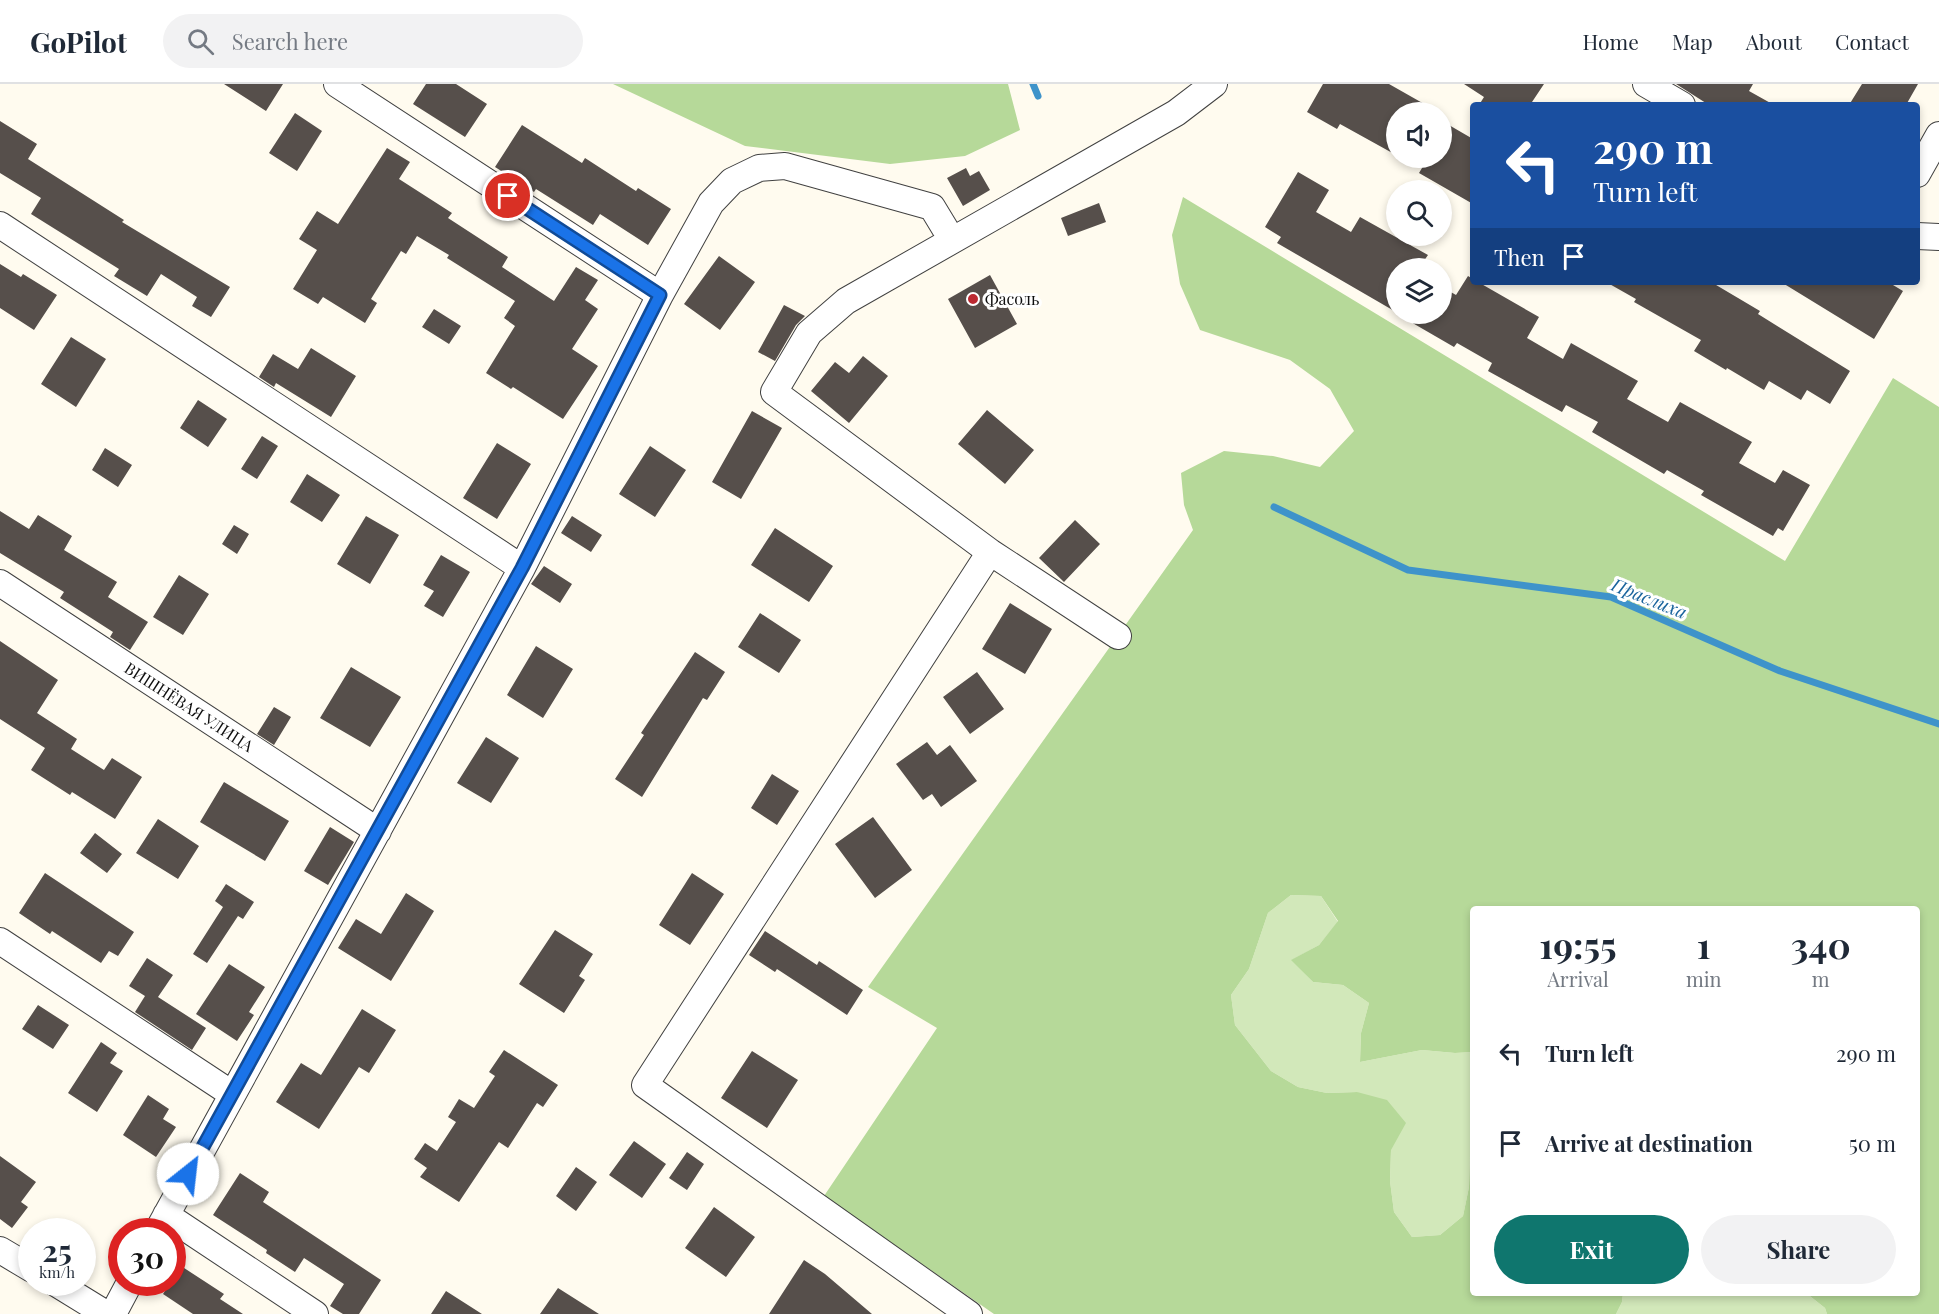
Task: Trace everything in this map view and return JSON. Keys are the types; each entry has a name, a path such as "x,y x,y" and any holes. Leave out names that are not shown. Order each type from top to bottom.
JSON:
{"street":[{"path":"337,84 660,295"},
{"path":"1118,636 990,552 774,392 809,333 846,302 1176,112 1214,84"},
{"path":"1646,84 1677,102"},
{"path":"1920,169 1939,135"},
{"path":"164,1218 522,568 660,295 711,203 732,181 759,168 786,166 932,207 951,240"},
{"path":"0,225 522,568"},
{"path":"1920,236 1939,237"},
{"path":"969,1314 645,1085 990,552"},
{"name":"ВИШНЁВАЯ УЛИЦА","path":"0,583 378,831"},
{"path":"0,941 232,1094"},
{"path":"186,1238 315,1314"},
{"path":"0,1250 18,1261"},
{"path":"77,1296 106,1314"},
{"path":"113,1314 123,1296"}],"green space":[{"path":"613,84 1008,84 1020,130 965,156 890,164 745,146"},
{"path":"1183,197 1386,320 1386,324 1393,324 1785,561 1893,378 1939,407 1939,1314 1827,1314 1825,1308 1810,1296 1920,1296 1920,906 1470,906 1470,1052 1422,1050 1360,1062 1361,1033 1369,1003 1343,985 1313,982 1291,960 1319,945 1338,921 1321,896 1291,895 1268,913 1249,969 1231,995 1235,1025 1271,1071 1298,1087 1327,1093 1357,1092 1387,1100 1406,1123 1391,1150 1390,1181 1394,1212 1412,1237 1440,1235 1463,1216 1469,1187 1470,1156 1470,1296 1623,1296 1616,1314 994,1314 824,1196 937,1028 868,987 1193,530 1184,505 1181,473 1224,451 1273,456 1320,467 1354,431 1330,389 1290,360 1200,330 1180,284 1172,235"},
{"path":"1291,895 1321,896 1338,922 1319,945 1292,960 1313,982 1343,985 1369,1003 1361,1033 1360,1062 1422,1050 1470,1052 1469,1187 1463,1216 1440,1235 1412,1237 1394,1212 1390,1181 1391,1150 1357,1092 1327,1093 1298,1087 1271,1071 1235,1025 1231,995 1249,969 1268,913"},
{"path":"1623,1296 1810,1296 1825,1308 1827,1314 1616,1314"}],"building":[{"path":"224,84 283,84 266,111"},
{"path":"426,84 456,84 487,104 465,137 413,104"},
{"path":"1323,84 1389,84 1421,102 1386,102 1386,149 1340,124 1337,129 1307,112"},
{"path":"1464,84 1544,84 1532,102 1481,102 1484,97"},
{"path":"1676,84 1753,84 1749,91 1769,102 1704,102"},
{"path":"1862,84 1918,84 1908,102 1851,102"},
{"path":"295,113 322,131 297,171 269,153"},
{"path":"0,121 37,144 28,159 124,220 122,222 230,287 211,317 192,306 197,297 161,274 147,296 114,276 119,269 31,214 41,198 0,173"},
{"path":"522,125 582,163 585,158 636,191 638,188 671,209 648,245 600,214 593,225 536,189 534,192 495,167"},
{"path":"1452,127 1470,137 1470,202 1452,192 1452,180 1431,180 1419,173 1422,168 1452,168"},
{"path":"387,148 410,162 399,179 452,213 448,218 508,257 502,267 554,301 576,267 598,280 585,300 598,309 572,349 598,366 563,419 513,387 511,389 486,373 515,326 504,318 515,301 447,258 449,255 417,236 406,254 401,251 371,299 377,303 365,323 323,297 318,304 293,289 317,250 299,239 317,211 338,224"},
{"path":"966,168 970,176 979,171 990,190 963,206 947,178"},
{"path":"1298,172 1329,190 1316,212 1351,232 1360,217 1386,232 1386,246 1412,246 1428,255 1426,258 1386,258 1386,306 1277,243 1281,237 1265,227"},
{"path":"1099,203 1106,222 1068,236 1061,218"},
{"path":"719,256 755,282 720,330 684,304"},
{"path":"0,264 21,277 23,274 57,295 34,330 0,308"},
{"path":"990,275 1017,324 975,348 948,299"},
{"path":"1468,276 1470,285 1483,285 1539,317 1527,338 1563,359 1571,343 1638,381 1627,399 1668,422 1680,402 1752,442 1739,463 1775,483 1783,470 1810,485 1783,531 1778,528 1773,536 1701,495 1704,491 1667,470 1664,474 1592,432 1598,422 1566,405 1562,412 1488,371 1492,363 1457,343 1454,347 1414,324 1452,324 1452,293 1456,295"},
{"path":"1611,285 1716,285 1760,311 1758,314 1850,371 1830,404 1807,390 1801,400 1769,381 1764,390 1694,351 1701,340 1634,302 1636,299"},
{"path":"1786,285 1893,285 1903,291 1874,339"},
{"path":"784,305 805,316 796,325 775,361 758,352"},
{"path":"434,309 461,326 449,344 422,327"},
{"path":"71,337 106,359 76,407 41,384"},
{"path":"311,348 356,376 331,417 276,383 274,387 259,377 273,354 298,369"},
{"path":"863,356 888,376 849,423 811,391 835,362 849,373"},
{"path":"198,400 227,419 208,447 180,428"},
{"path":"987,410 1034,450 1005,484 958,444"},
{"path":"752,411 782,428 741,499 712,482"},
{"path":"262,436 278,446 257,479 241,469"},
{"path":"497,443 531,464 497,519 463,498"},
{"path":"650,446 686,470 655,517 619,494"},
{"path":"105,448 132,465 118,487 92,470"},
{"path":"307,474 340,495 322,522 290,502"},
{"path":"0,511 29,529 38,515 72,536 64,550 117,582 108,597 148,622 130,650 110,637 113,632 60,598 64,592 0,553"},
{"path":"366,516 399,535 370,584 337,564"},
{"path":"572,516 602,535 591,552 561,533"},
{"path":"1075,520 1100,544 1064,582 1039,558"},
{"path":"234,525 249,534 237,554 222,544"},
{"path":"775,528 833,566 809,602 751,565"},
{"path":"441,555 470,572 443,617 424,606 434,591 423,585"},
{"path":"544,566 572,584 560,603 531,584"},
{"path":"179,575 209,594 183,635 153,617"},
{"path":"1010,603 1052,629 1025,674 982,649"},
{"path":"760,613 801,640 779,673 738,647"},
{"path":"0,641 58,680 37,713 77,739 71,749 104,770 112,758 142,777 115,819 72,792 70,795 31,770 45,748 0,719"},
{"path":"536,646 573,669 543,718 507,695"},
{"path":"695,652 725,672 707,700 703,698 642,797 615,779 644,735 641,733"},
{"path":"351,667 401,697 370,747 320,718"},
{"path":"977,672 1004,709 970,734 943,697"},
{"path":"274,707 291,717 274,745 257,734"},
{"path":"486,737 519,758 491,803 457,783"},
{"path":"927,742 937,755 950,745 977,781 941,807 932,794 923,800 896,764"},
{"path":"772,774 799,791 777,825 751,808"},
{"path":"224,782 289,821 265,861 200,822"},
{"path":"873,817 912,870 875,898 835,844"},
{"path":"158,819 199,846 178,879 136,853"},
{"path":"330,827 354,842 328,885 304,871"},
{"path":"95,833 122,854 107,873 80,853"},
{"path":"45,873 134,932 118,956 109,951 101,963 52,931 50,934 19,913"},
{"path":"692,873 724,894 690,945 659,925"},
{"path":"226,884 254,902 243,919 238,916 207,963 193,954 223,907 215,901"},
{"path":"406,893 434,911 391,981 338,948 356,919 381,934"},
{"path":"555,930 593,954 579,976 585,980 564,1013 519,984"},
{"path":"765,931 817,965 819,961 863,990 847,1015 777,969 775,972 749,955"},
{"path":"147,958 173,975 158,997 206,1028 192,1050 135,1012 145,996 129,986"},
{"path":"229,964 265,987 249,1012 254,1015 237,1041 196,1014"},
{"path":"38,1005 69,1025 53,1049 22,1029"},
{"path":"362,1009 396,1030 369,1073 359,1067 319,1129 276,1102 301,1063 321,1075"},
{"path":"101,1042 117,1053 110,1063 123,1071 97,1112 68,1093"},
{"path":"504,1050 558,1085 543,1107 537,1103 508,1148 499,1142 459,1202 420,1177 427,1168 414,1159 425,1143 437,1151 456,1122 448,1117 459,1099 474,1108 495,1076 489,1072"},
{"path":"752,1051 798,1080 767,1128 721,1098"},
{"path":"148,1095 169,1109 163,1119 176,1127 156,1157 123,1135"},
{"path":"634,1141 666,1164 642,1198 609,1175"},
{"path":"687,1152 704,1164 687,1190 669,1178"},
{"path":"0,1156 36,1182 21,1202 28,1207 12,1228 0,1219"},
{"path":"576,1167 597,1182 576,1211 556,1196"},
{"path":"240,1173 269,1192 263,1202 381,1280 359,1314 343,1314 330,1306 344,1284 304,1258 295,1272 266,1253 267,1250 213,1215"},
{"path":"714,1207 755,1237 726,1277 685,1248"},
{"path":"804,1260 825,1274 872,1314 769,1314"},
{"path":"186,1269 224,1294 220,1299 243,1314 193,1314 166,1296 186,1296"},
{"path":"558,1288 599,1314 540,1314"},
{"path":"446,1291 482,1314 431,1314"}],"waterway":[{"name":"Праслиха","path":"1033,84 1038,96"},
{"name":"Праслиха","path":"1274,507 1408,570 1611,597 1780,671 1939,724"}],"place":[{"name":"Фасоль","path":"973,299"}],"route":[{"path":"188,1174 522,568 660,295 508,196"}]}
